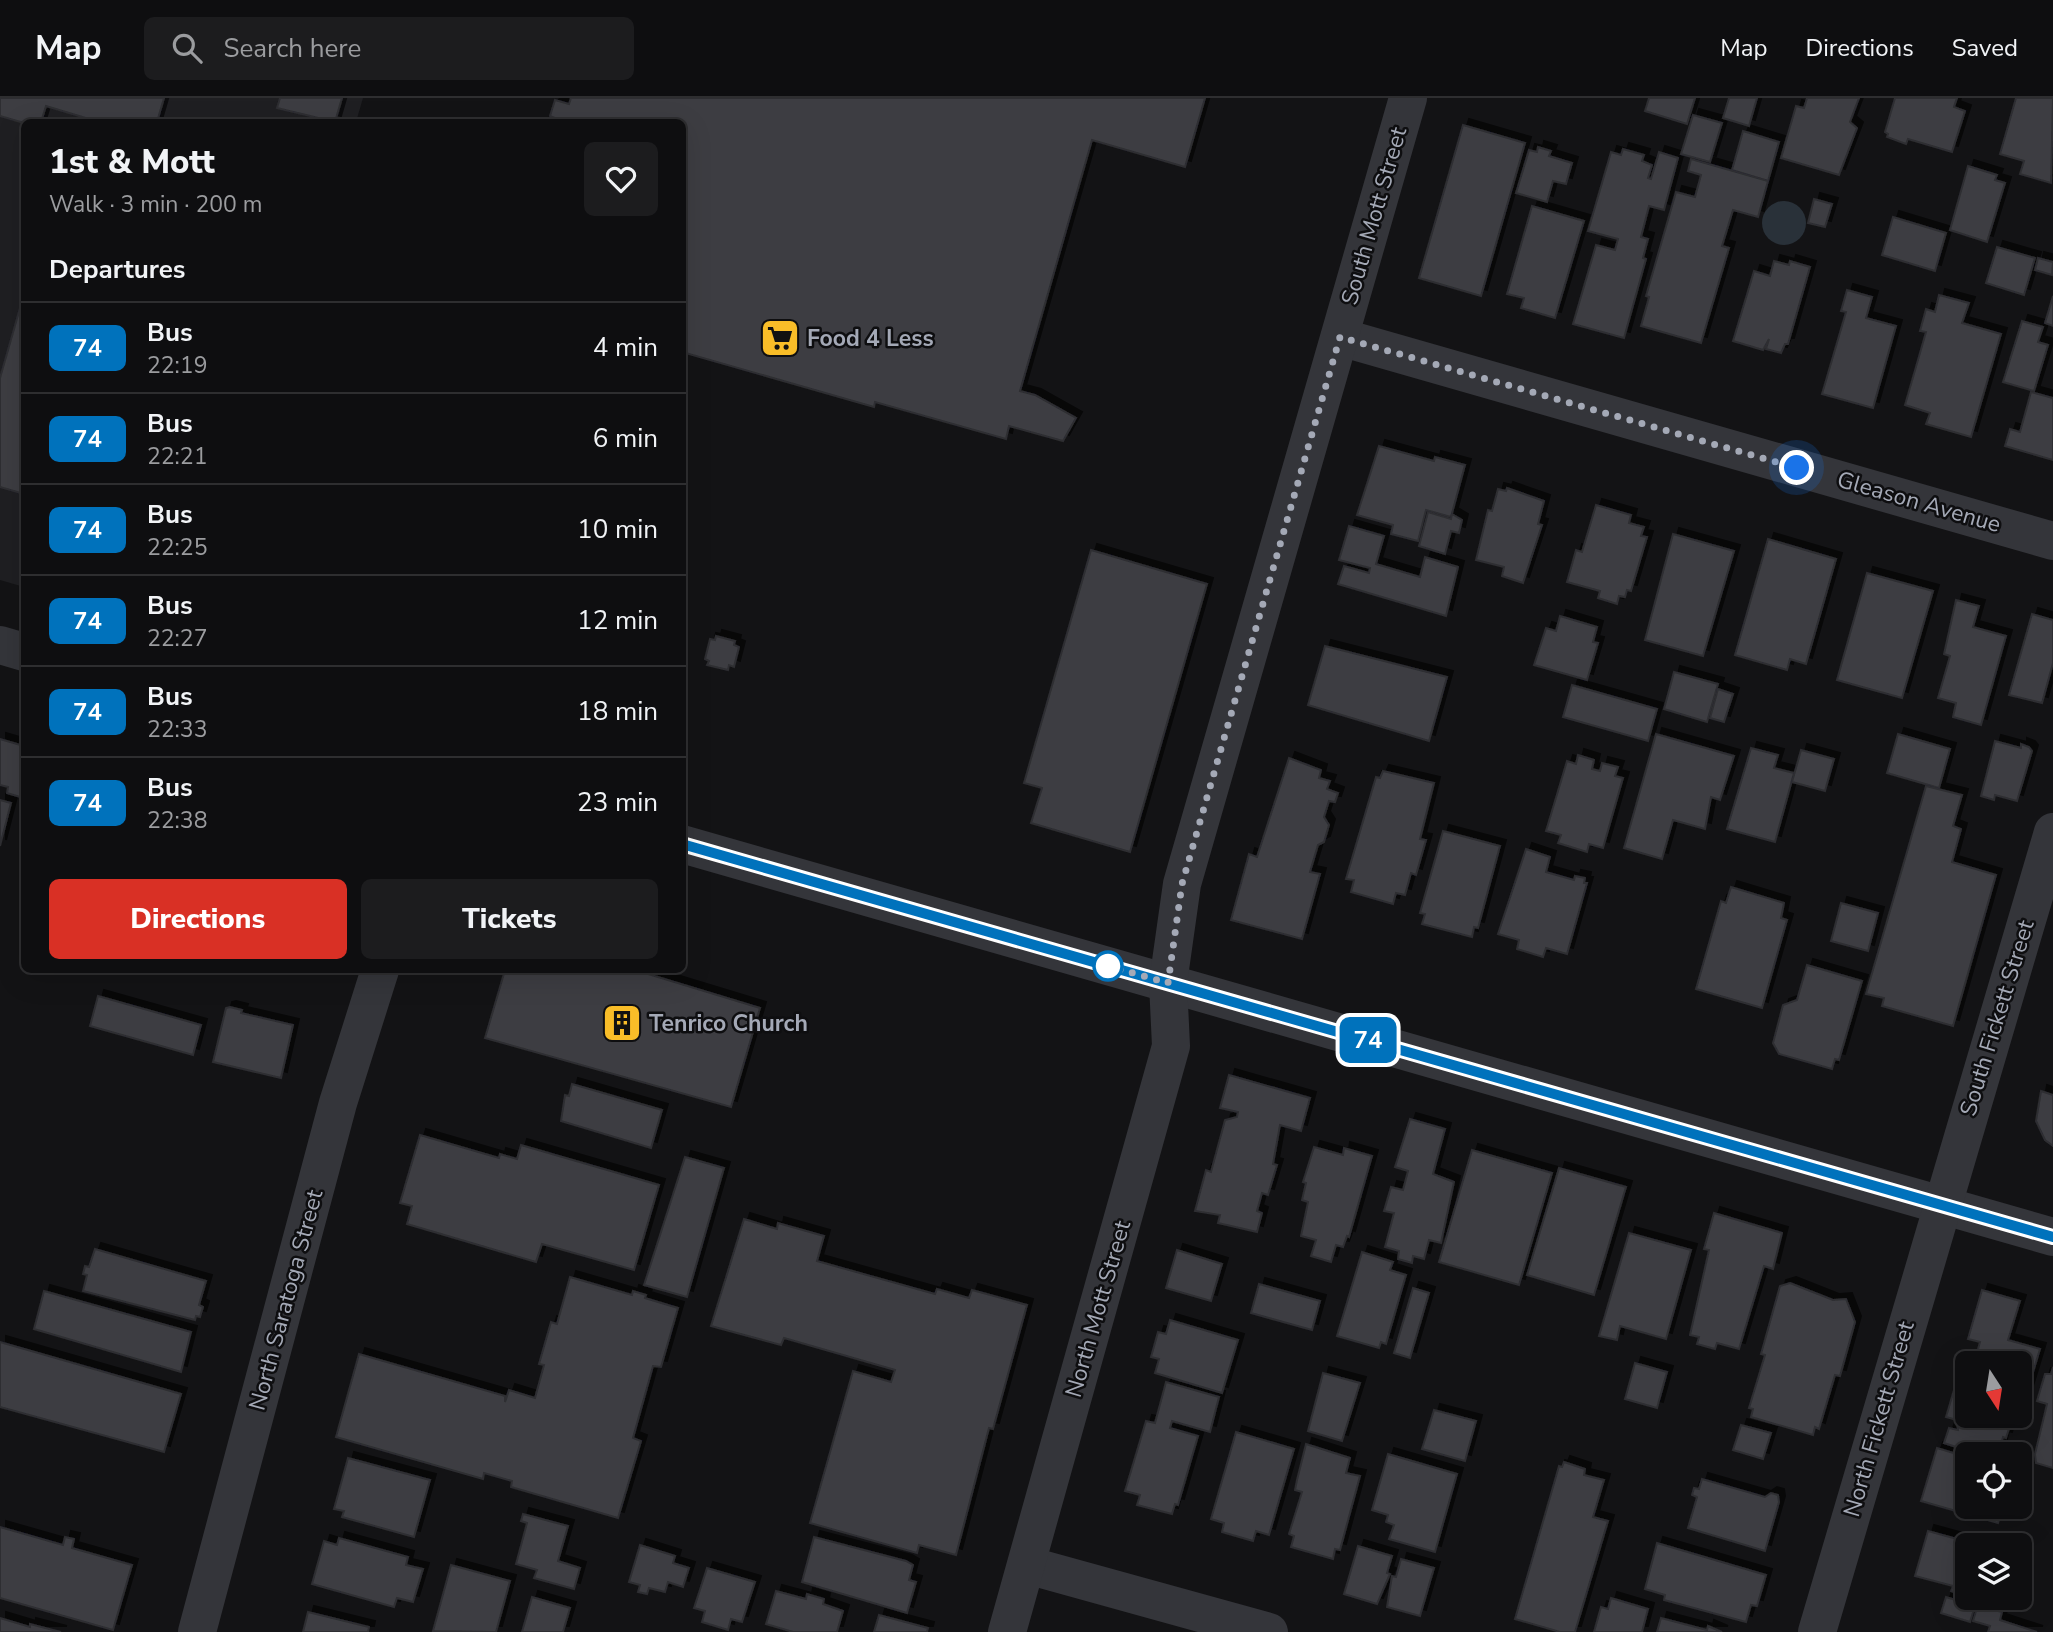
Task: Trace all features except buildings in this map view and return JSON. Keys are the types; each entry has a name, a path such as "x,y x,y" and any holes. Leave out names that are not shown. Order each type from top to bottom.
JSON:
{"street":[{"name":"South Mott Street","path":"1168,983 1182,884 1408,98"},
{"name":"Gleason Avenue","path":"1340,337 2053,541"},
{"path":"0,645 21,651"},
{"name":"South Fickett Street","path":"1941,1205 2053,832"},
{"path":"686,845 2053,1237"},
{"name":"North Saratoga Street","path":"197,1632 338,1103 379,973"},
{"name":"North Mott Street","path":"1007,1632 1171,1046 1168,983"},
{"name":"North Fickett Street","path":"1817,1632 1941,1205"},
{"path":"1027,1564 1269,1632"}],"shaded area":[{"path":"0,98 363,98 357,119 21,119 21,586 0,580"},
{"path":"1784,201 1799,208 1806,223 1799,238 1784,245 1769,238 1762,223 1769,208"}],"bus line":[{"name":"74","path":"686,845 2053,1237"}],"place":[{"name":"Food 4 Less","path":"780,338"},
{"name":"Tenrico Church","path":"622,1023"}],"route":[{"path":"1108,966 1168,983 1182,884 1340,337 1797,468"}]}
